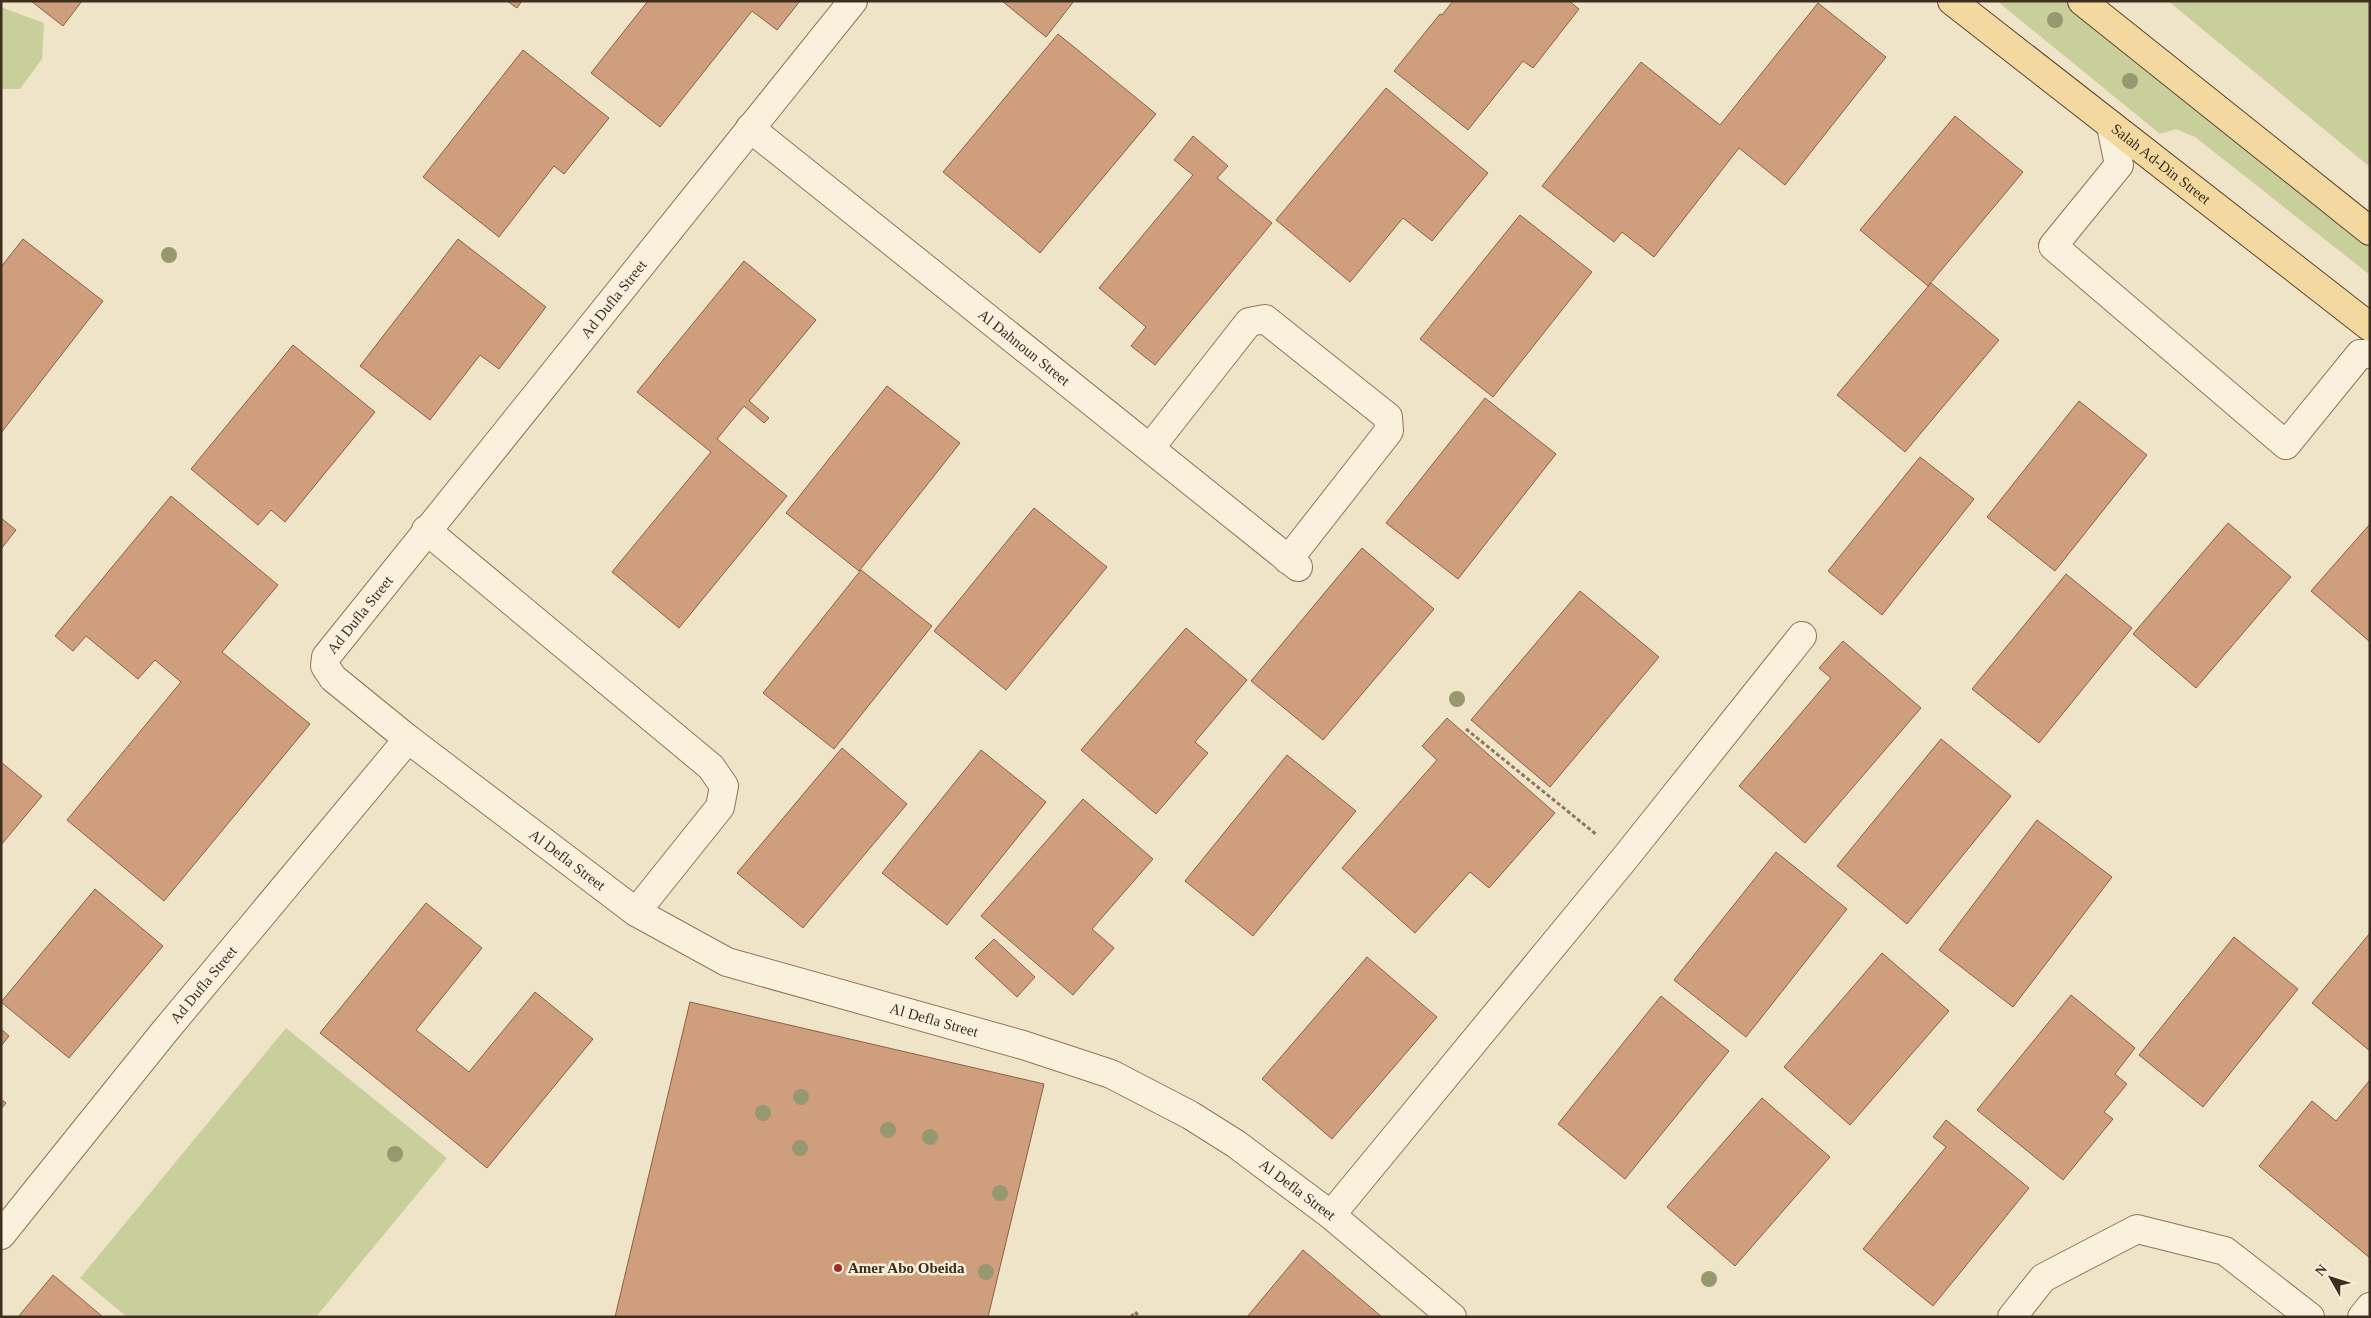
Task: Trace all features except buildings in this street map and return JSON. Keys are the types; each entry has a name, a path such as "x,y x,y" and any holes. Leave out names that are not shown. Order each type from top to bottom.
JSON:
{"main road":[{"name":"Salah Ad-Din Street","path":"1952,1 2370,327"},
{"path":"2082,1 2370,231"}],"street":[{"name":"Ad Dufla Street","path":"1,1235 166,1031 408,739 333,678 324,666 326,657 426,530 853,1"},
{"path":"2111,126 2119,165 2053,246 2286,444 2360,354 2370,354"},
{"name":"Al Dahnoun Street","path":"750,128 1293,563 1389,431 1388,417 1265,319 1249,322 1150,448"},
{"path":"426,530 711,767 724,786 720,807 636,912"},
{"path":"1331,1215 1625,858 1802,636"},
{"name":"Al Defla Street","path":"408,739 636,912 726,962 1023,1045 1110,1074 1190,1115 1236,1144 1331,1215 1452,1317"},
{"path":"2012,1317 2043,1278 2137,1229 2225,1250 2310,1317"},
{"path":"2362,1317 2370,1307"}],"path":[{"path":"1466,728 1625,858"},
{"path":"1131,1317 1135,1312 1140,1317"}],"green space":[{"path":"1997,1 2065,1 2370,244 2370,275 2195,137 2176,129 2160,134"},
{"path":"2168,1 2370,1 2370,167"},
{"path":"1,7 44,23 42,59 20,89 1,89"},
{"path":"286,1028 447,1158 316,1317 127,1317 80,1278"}],"place":[{"name":"Amer Abo Obeida","path":"838,1268"}]}
